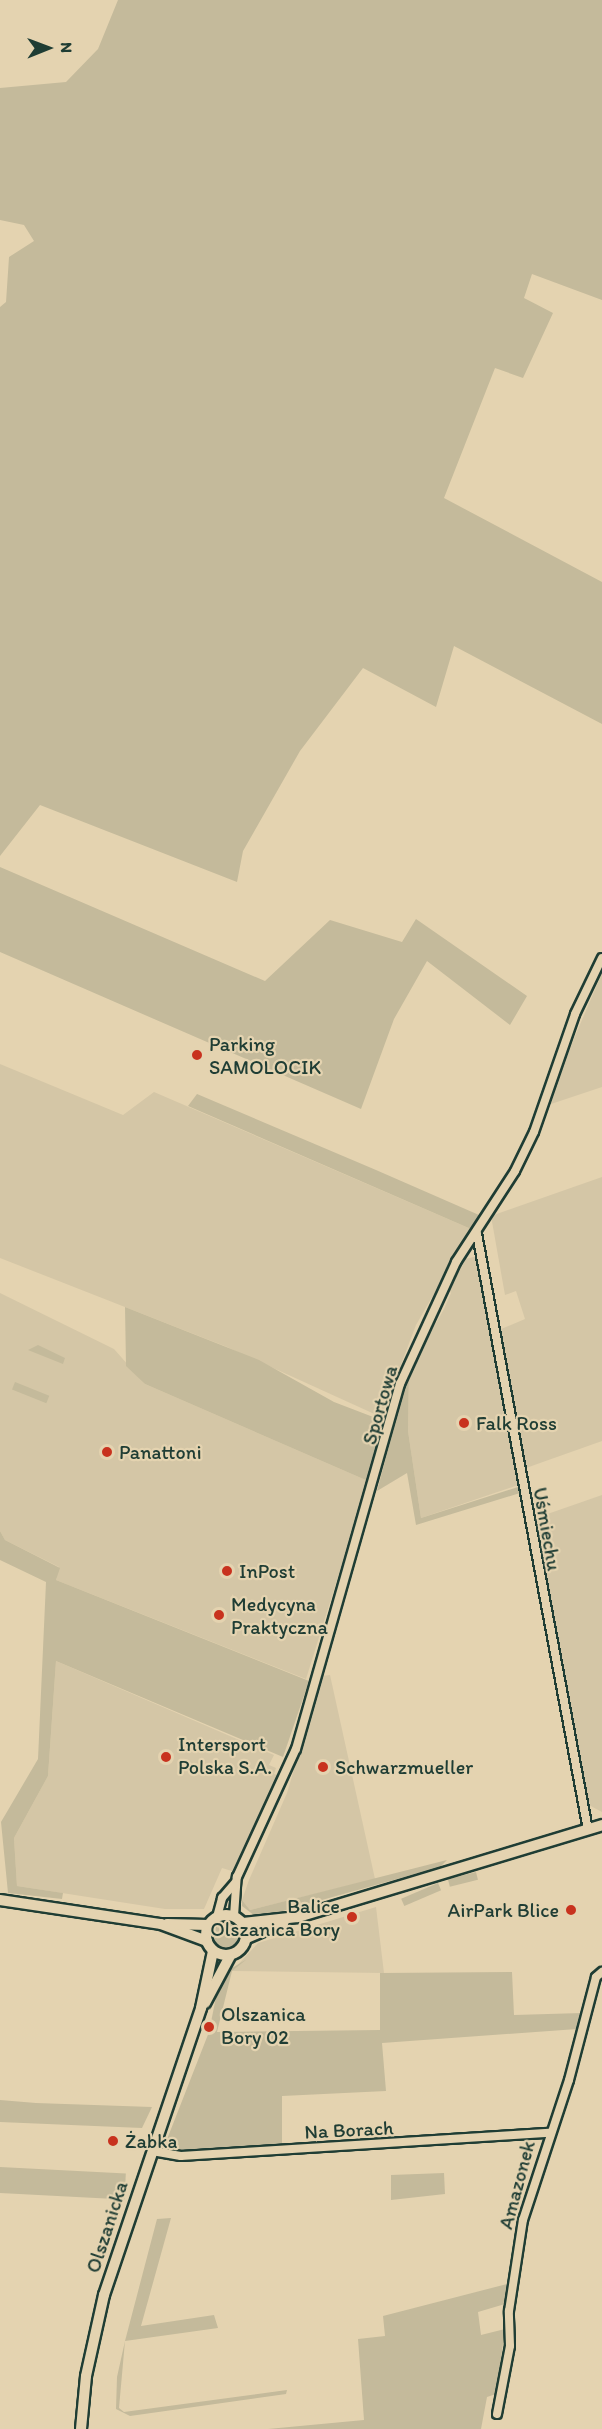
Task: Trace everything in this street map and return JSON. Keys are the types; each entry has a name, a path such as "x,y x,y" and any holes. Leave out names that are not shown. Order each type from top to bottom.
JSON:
{"main road":[{"path":"208,1925 207,1941 213,1951 230,1956 241,1950 247,1938 289,1919 602,1825"},
{"path":"0,1900 161,1924 208,1925 218,1917 289,1919"},
{"path":"238,1919 247,1938"},
{"path":"161,1924 207,1941"},
{"name":"Olszanicka","path":"81,2429 86,2376 101,2306 201,2008 213,1951"},
{"name":"Olszanicka","path":"201,2008 230,1956"}],"street":[{"name":"Sportowa","path":"218,1917 222,1898 236,1881 296,1749 400,1384 456,1262 477,1234 534,1132 575,1014 602,958"},
{"name":"Uśmiechu","path":"477,1234 588,1830"},
{"name":"Sportowa","path":"236,1881 238,1919"},
{"name":"Amazonek","path":"497,2414 510,2346 516,2258 549,2133 569,2080 596,1977 602,1972"},
{"name":"Na Borach","path":"152,2151 181,2156 549,2133"}],"shaded area":[{"path":"118,0 602,0 602,300 532,274 524,298 553,313 523,378 495,368 444,498 602,582 602,724 454,646 436,707 363,668 300,751 243,851 237,882 40,805 0,856 0,307 6,302 9,257 34,241 24,225 0,220 0,88 66,82 98,49"},
{"path":"0,867 265,981 330,920 402,942 416,919 527,996 510,1025 427,961 394,1019 361,1109 0,952"},
{"path":"602,973 602,1087 548,1105 573,1041"},
{"path":"0,1064 123,1115 154,1092 471,1229 416,1325 381,1417 227,1347 0,1258"},
{"path":"197,1094 479,1215 471,1229 188,1106"},
{"path":"602,1177 602,1441 526,1468 499,1330 525,1319 516,1291 505,1295 491,1216"},
{"path":"478,1256 518,1485 421,1518 408,1431 409,1371 444,1309 451,1293 448,1288 465,1259"},
{"path":"0,1293 114,1349 145,1384 368,1481 306,1679 56,1580 59,1567 5,1540 0,1531"},
{"path":"125,1307 259,1360 334,1402 381,1420 383,1427 368,1481 145,1384 126,1366"},
{"path":"38,1345 65,1358 63,1364 28,1350"},
{"path":"409,1371 408,1431 421,1518 518,1487 520,1493 416,1525 407,1473 377,1491"},
{"path":"15,1382 49,1396 46,1403 12,1389"},
{"path":"602,1495 602,1812 585,1803 536,1518"},
{"path":"0,1531 5,1540 60,1568 56,1580 309,1681 283,1757 56,1661 48,1776 14,1838 17,1886 63,1893 62,1899 8,1893 1,1822 38,1759 46,1582 0,1560"},
{"path":"56,1661 274,1755 269,1765 276,1768 274,1774 277,1775 235,1872 222,1868 204,1909 165,1909 17,1886 14,1838 48,1776"},
{"name":"Schwarzmueller","path":"330,1675 375,1879 250,1910 242,1900 287,1793 322,1676"},
{"path":"447,1860 440,1867 279,1912 255,1916 242,1906 242,1900 250,1910"},
{"path":"476,1872 478,1880 450,1887 448,1879"},
{"path":"438,1883 441,1890 404,1906 401,1899"},
{"path":"376,1907 384,1973 232,1971 258,1943"},
{"path":"227,1921 238,1925 242,1936 238,1947 227,1951 216,1947 212,1936 216,1925"},
{"path":"247,1959 232,1971 217,2032 380,2030 380,1973 512,1972 514,2015 582,2013 577,2029 382,2043 386,2091 282,2096 282,2146 171,2152 164,2147 209,2032 216,1997 227,1971"},
{"path":"0,2100 152,2107 142,2128 0,2122"},
{"path":"0,2167 126,2174 124,2200 0,2193"},
{"path":"444,2173 445,2194 391,2200 391,2175"},
{"path":"171,2218 141,2326 214,2315 218,2328 125,2341 157,2219"},
{"path":"507,2284 505,2304 478,2312 481,2335 505,2329 496,2394 487,2397 481,2429 268,2429 364,2420 358,2339 385,2336 383,2316"},
{"path":"125,2341 119,2408 124,2412 287,2390 286,2394 130,2416 116,2409 117,2377"}],"place":[{"name":"Parking SAMOLOCIK","path":"197,1055"},
{"name":"Falk Ross","path":"464,1423"},
{"name":"Panattoni","path":"107,1452"},
{"name":"InPost","path":"227,1571"},
{"name":"Medycyna Praktyczna","path":"219,1615"},
{"name":"Intersport Polska S.A.","path":"166,1757"},
{"name":"Schwarzmueller","path":"323,1767"},
{"name":"AirPark Blice","path":"571,1910"},
{"name":"Balice Olszanica Bory","path":"352,1917"},
{"name":"Olszanica Bory 02","path":"209,2027"},
{"name":"Żabka","path":"113,2141"}]}
